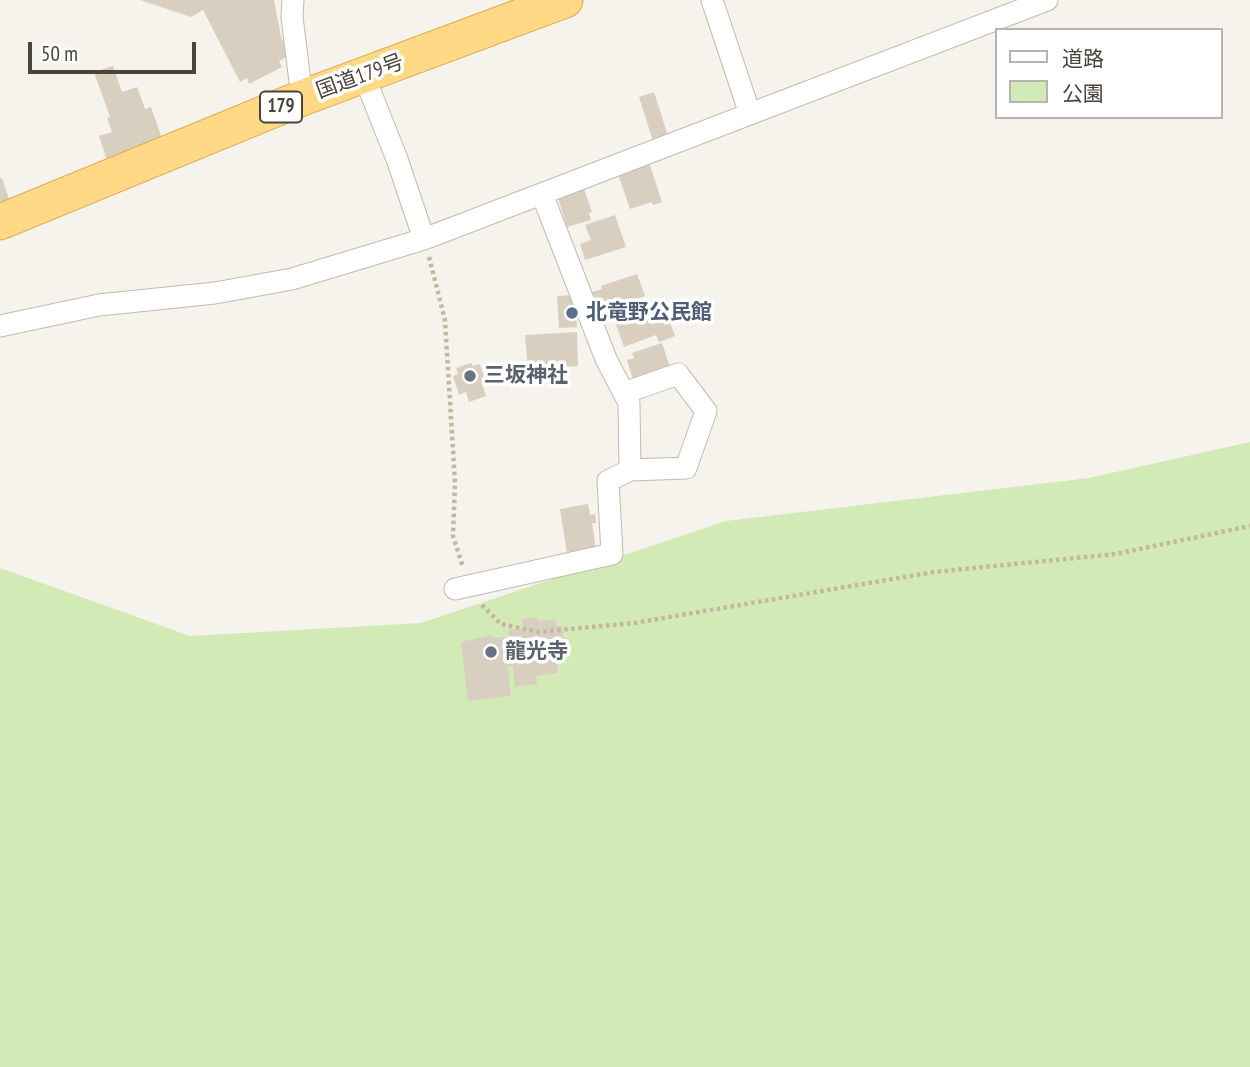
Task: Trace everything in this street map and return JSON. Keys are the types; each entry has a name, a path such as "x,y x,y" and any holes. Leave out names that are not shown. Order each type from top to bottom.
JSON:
{"highway":[{"name":"国道179号","path":"0,222 302,99 565,0"}],"street":[{"path":"293,0 292,17 302,99"},
{"path":"712,0 750,114"},
{"path":"0,326 99,305 215,293 292,279 424,239 1047,0"},
{"path":"364,76 397,159 424,239"},
{"path":"542,194 607,359 629,403 630,470"},
{"path":"460,580 612,554 608,481 630,470 686,468 706,411 678,374 624,393"}],"path":[{"path":"424,239 445,320 455,483 453,536 460,580"},
{"path":"479,601 501,624 539,632 553,631 634,622 934,572 1116,554 1250,526"}],"green space":[{"path":"1250,442 1250,1067 0,1067 0,568 190,636 421,623 726,521 1089,478"}],"building":[{"path":"140,0 274,0 281,37 290,55 279,61 282,67 249,84 247,78 240,82 203,10 191,17"},
{"path":"113,66 122,92 137,87 145,109 151,107 163,141 107,160 99,136 112,132 107,118 110,117 94,72"},
{"path":"654,92 668,136 653,141 639,97"},
{"path":"649,162 662,202 653,205 652,202 630,209 618,174"},
{"path":"0,178 11,205 0,209"},
{"path":"583,186 592,212 589,213 591,220 567,227 557,195"},
{"path":"615,215 626,247 585,260 580,244 591,240 585,225"},
{"path":"637,274 645,296 612,310 611,306 598,310 592,292 602,289 601,286"},
{"path":"575,295 577,327 559,328 557,296"},
{"path":"645,306 647,312 664,306 675,336 659,342 656,335 624,347 613,316"},
{"path":"577,332 578,366 539,368 540,379 529,380 525,335"},
{"path":"662,343 670,367 633,380 627,360 634,358 632,353"},
{"path":"471,363 473,366 480,364 486,383 482,384 486,396 469,402 466,392 459,395 453,376 458,374 456,368"},
{"path":"588,504 590,515 595,514 596,523 592,523 596,549 567,553 560,509"},
{"path":"537,617 538,621 555,619 556,626 562,626 565,655 556,656 558,673 536,676 537,684 515,687 513,666 508,667 511,696 468,701 461,642 492,635 492,638 505,637 507,657 512,657 508,630 523,628 522,619"}],"place":[{"name":"北竜野公民館","path":"572,313"},
{"name":"三坂神社","path":"470,376"},
{"name":"龍光寺","path":"491,652"}]}
